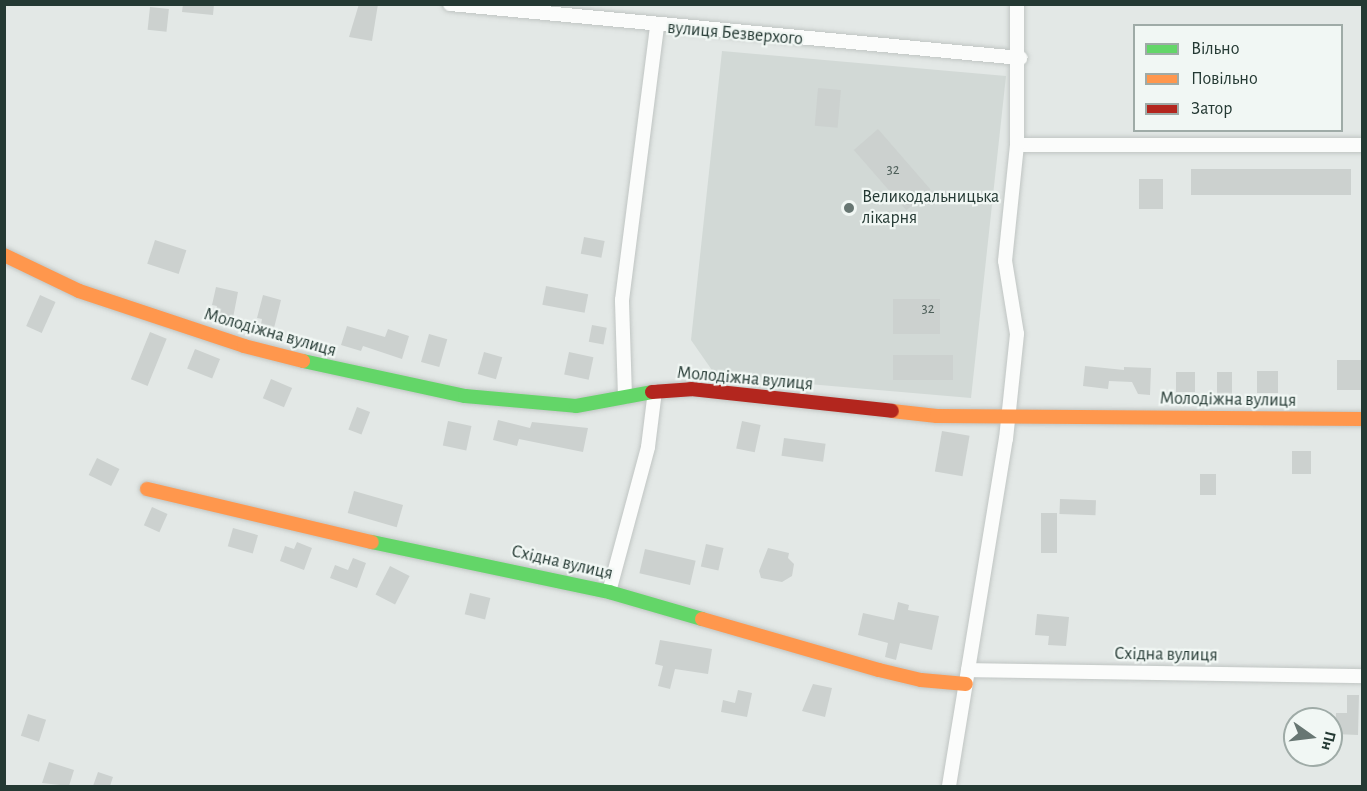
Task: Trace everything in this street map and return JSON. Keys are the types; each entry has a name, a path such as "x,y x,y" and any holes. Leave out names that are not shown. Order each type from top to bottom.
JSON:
{"street":[{"name":"вулиця Безверхого","path":"450,4 657,27 1020,58"},
{"path":"950,786 1008,416 1018,324 1005,261 1017,145 1020,58 1017,4"},
{"path":"625,397 622,300 657,27"},
{"path":"1017,145 1362,145"},
{"name":"Молодіжна вулиця","path":"4,255 79,291 244,346 335,370 476,398 576,406 656,391 691,389 937,416 1362,420"},
{"path":"609,592 648,447 656,391"},
{"name":"Східна вулиця","path":"147,489 393,547 609,592 921,680 967,677 1362,676"}],"shaded area":[{"name":"Великодальницька лікарня","path":"722,51 1006,76 971,398 716,376 691,340"}],"building":[{"path":"183,4 214,4 213,15 182,12"},
{"path":"359,4 378,4 372,41 349,37"},
{"path":"150,7 169,9 166,32 148,30"},
{"path":"818,88 841,90 838,128 815,126"},
{"path":"878,129 930,189 906,210 854,150"},
{"path":"1191,169 1351,169 1351,195 1191,195"},
{"path":"1139,179 1163,179 1163,209 1139,209"},
{"path":"584,237 605,241 601,258 581,254"},
{"path":"155,240 186,250 179,274 147,264"},
{"path":"546,286 588,294 585,313 542,305"},
{"path":"216,287 238,292 233,318 215,314 217,306 212,305"},
{"path":"40,295 56,302 42,333 26,326"},
{"path":"263,295 281,300 273,332 260,329 262,319 257,318"},
{"path":"893,299 940,299 940,334 893,334"},
{"path":"592,325 607,328 603,345 589,342"},
{"path":"347,326 385,337 388,329 409,336 402,359 363,346 361,351 341,345"},
{"path":"150,332 167,339 148,386 131,379"},
{"path":"429,334 447,339 439,367 421,362"},
{"path":"195,349 220,359 212,379 187,368"},
{"path":"484,352 502,357 496,379 478,374"},
{"path":"569,352 593,357 589,380 564,374"},
{"path":"893,355 953,355 953,380 893,380"},
{"path":"1337,360 1362,360 1362,390 1337,390"},
{"path":"1085,366 1124,370 1124,367 1151,368 1150,395 1138,394 1132,382 1109,381 1108,389 1083,386"},
{"path":"1257,371 1278,371 1278,393 1257,393"},
{"path":"1176,372 1195,372 1195,392 1176,392"},
{"path":"1217,372 1232,372 1232,397 1217,397"},
{"path":"271,379 292,388 284,407 263,398"},
{"path":"357,407 370,412 361,434 348,429"},
{"path":"498,420 530,428 532,422 588,428 583,452 519,439 517,446 493,440"},
{"path":"448,421 471,426 466,450 443,445"},
{"path":"742,421 761,425 755,452 736,448"},
{"path":"942,431 970,436 962,476 935,471"},
{"path":"784,438 826,444 823,462 781,456"},
{"path":"1292,451 1311,451 1311,474 1292,474"},
{"path":"97,458 119,469 111,486 89,475"},
{"path":"1200,474 1216,474 1216,495 1200,495"},
{"path":"354,491 403,505 397,527 348,513"},
{"path":"1060,499 1096,500 1095,515 1059,514"},
{"path":"152,507 168,514 159,532 144,525"},
{"path":"1041,513 1057,513 1057,553 1041,553"},
{"path":"233,528 258,535 253,553 228,546"},
{"path":"297,542 312,548 304,570 280,561 285,546 294,549"},
{"path":"706,544 724,548 718,570 701,566"},
{"path":"768,548 789,553 788,558 794,564 792,576 782,582 761,578 759,571"},
{"path":"645,549 696,561 690,585 639,573"},
{"path":"353,558 366,563 357,588 330,578 335,565 348,570"},
{"path":"390,566 410,576 395,604 375,595"},
{"path":"470,593 490,598 485,619 465,614"},
{"path":"898,602 909,605 908,610 939,616 932,650 900,643 896,660 885,657 888,643 858,635 863,613 894,620"},
{"path":"1037,614 1069,617 1066,646 1048,645 1049,636 1035,635"},
{"path":"660,640 712,649 708,674 675,669 670,689 658,686 663,666 655,664"},
{"path":"813,684 832,688 825,717 802,711"},
{"path":"738,690 752,693 747,717 721,712 723,700 735,703"},
{"path":"1347,695 1359,695 1358,735 1343,734 1343,713 1347,713"},
{"path":"28,714 46,720 39,742 21,736"},
{"path":"49,762 74,770 69,786 42,783"},
{"path":"98,772 113,777 110,786 93,786"}],"traffic: fast":[{"path":"303,361 465,396 576,406 652,392"},
{"path":"372,542 609,592 702,619"}],"traffic: slow":[{"path":"4,255 79,291 244,346 303,361"},
{"path":"892,411 937,416 1362,419"},
{"path":"147,489 372,542"},
{"path":"702,619 879,670 921,680 966,684"}],"traffic: jam":[{"path":"652,392 691,389 892,411"}],"place":[{"name":"Великодальницька лікарня","path":"849,208"}]}
